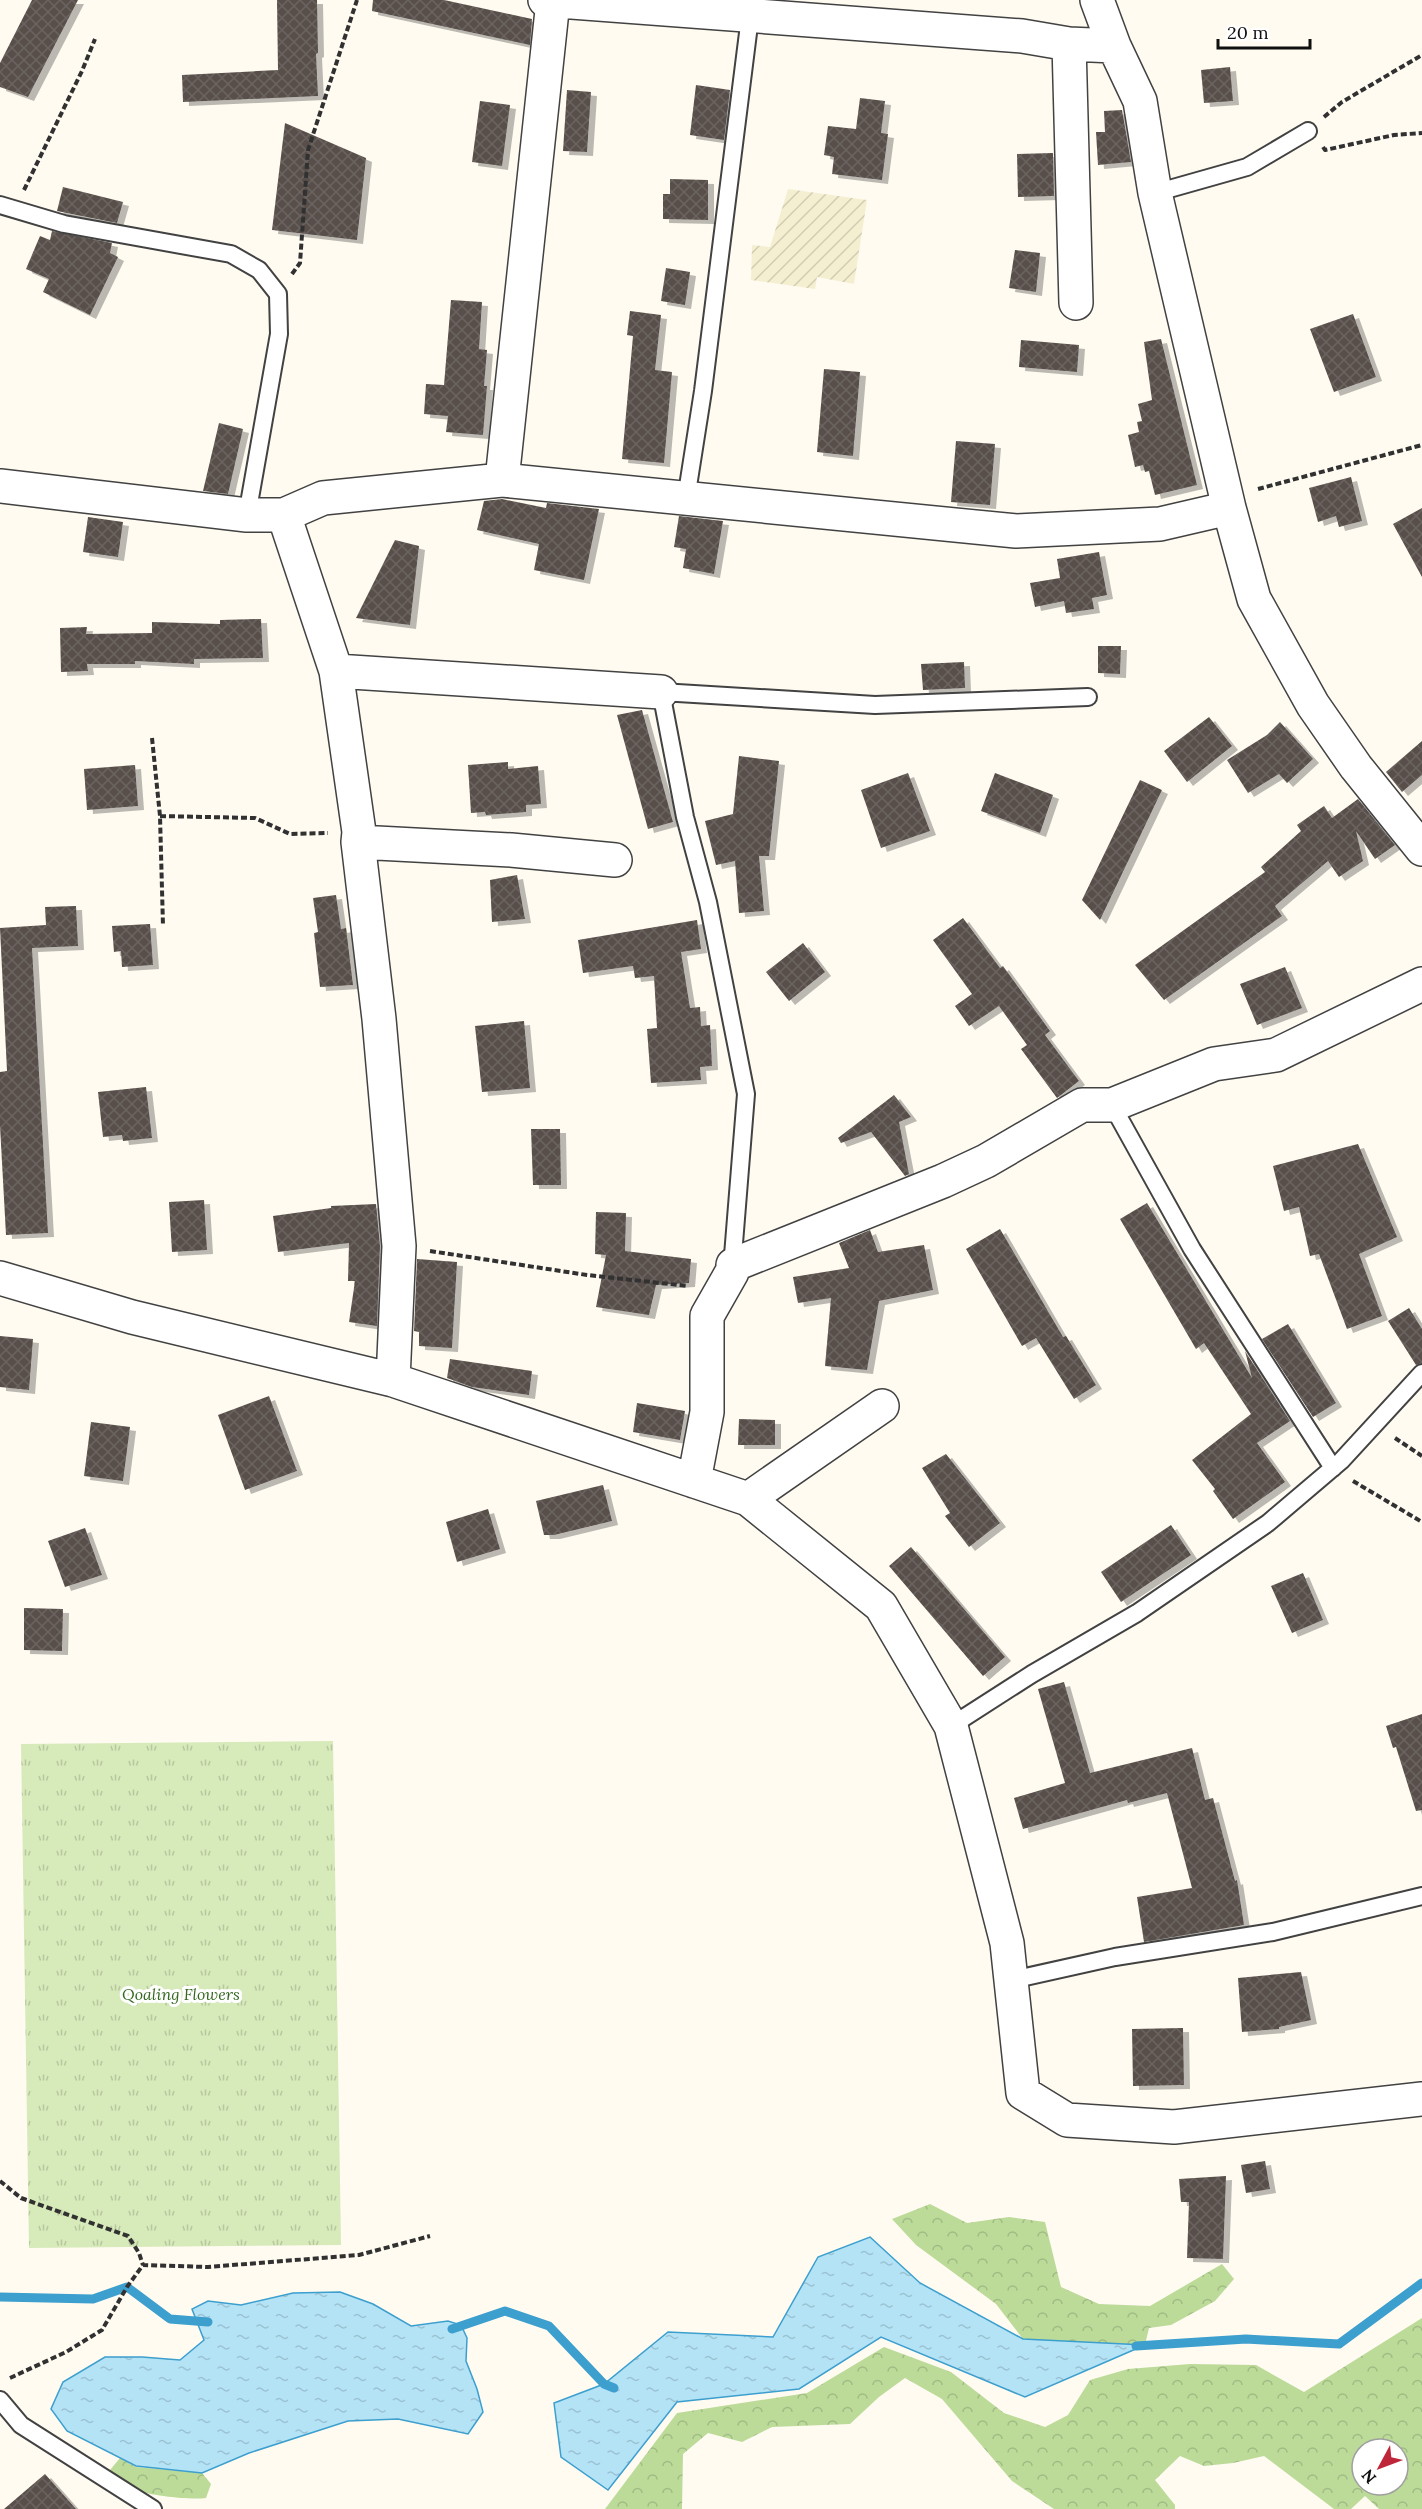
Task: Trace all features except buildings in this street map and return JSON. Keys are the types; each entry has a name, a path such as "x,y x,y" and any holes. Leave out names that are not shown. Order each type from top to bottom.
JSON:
{"street":[{"path":"1097,0 1114,46 1140,101 1155,193 1229,508 1254,599 1303,686 1356,766 1422,849"},
{"path":"502,480 549,1 1022,36 1069,44 1114,46"},
{"path":"1069,44 1076,303"},
{"path":"0,486 247,515 284,515 323,498 502,480 1016,531 1160,524 1229,508"},
{"path":"284,515 336,671 358,837 379,1020 399,1246 393,1380"},
{"path":"336,671 662,692"},
{"path":"358,837 615,860"},
{"path":"694,1481 706,1412 707,1316 728,1276 986,1161 1082,1105 1112,1105 1214,1064 1276,1055 1422,984"},
{"path":"0,1278 132,1317 393,1380 748,1499 881,1606 951,1726 1007,1943 1023,2093 1067,2120 1174,2127 1422,2099"},
{"path":"748,1499 882,1406"}],"lane":[{"path":"686,498 703,391 750,16"},
{"path":"1155,193 1247,167 1308,131"},
{"path":"7,207 64,224 231,254 259,270 278,294 279,334 247,515"},
{"path":"728,1276 746,1094 708,902 686,817 662,692 875,705 1088,697"},
{"path":"1112,1105 1192,1250 1333,1468"},
{"path":"951,1726 1032,1674 1137,1613 1268,1523 1333,1468 1422,1373"},
{"path":"1012,1980 1115,1957 1273,1932 1422,1896"},
{"path":"0,2400 21,2425 153,2509"}],"path":[{"path":"278,294 300,262 308,150 357,0"},
{"path":"7,207 82,71 95,39"},
{"path":"1422,55 1342,102 1308,131 1325,150 1394,135 1422,133"},
{"path":"1229,508 1260,488 1350,466 1422,445"},
{"path":"152,738 160,816 163,926"},
{"path":"160,816 255,818 290,834 358,837"},
{"path":"399,1246 587,1275 685,1285 728,1276"},
{"path":"1373,1424 1422,1456"},
{"path":"1333,1468 1422,1522"},
{"path":"0,2181 21,2198 128,2236 139,2253 143,2265"},
{"path":"143,2265 208,2267 359,2255 430,2236"},
{"path":"0,2377 10,2378 66,2352 102,2331 127,2287 143,2265"}],"shaded area":[{"path":"788,189 867,200 854,284 817,277 815,289 751,280 752,245 770,247"}],"green space":[{"name":"Qoaling Flowers","path":"333,1741 341,2245 29,2248 21,1744"},
{"path":"930,2204 967,2223 1009,2217 1045,2222 1061,2287 1099,2304 1150,2306 1222,2264 1234,2279 1215,2301 1171,2325 1149,2328 1145,2345 1023,2339 996,2304 916,2245 892,2219"},
{"path":"1422,2318 1422,2509 1379,2509 1366,2497 1410,2497 1410,2437 1350,2437 1350,2497 1364,2497 1351,2509 1334,2509 1264,2456 1233,2463 1204,2466 1180,2456 1155,2480 1175,2505 1175,2509 1054,2509 1012,2481 942,2399 905,2378 879,2397 850,2424 772,2427 742,2442 708,2433 683,2454 682,2509 605,2509 677,2413 807,2393 884,2347 951,2372 1004,2413 1045,2427 1068,2415 1090,2380 1128,2369 1190,2364 1256,2365 1304,2392"},
{"path":"120,2458 136,2467 202,2473 211,2484 206,2498 161,2496 132,2488 110,2470"}],"water":[{"path":"870,2237 920,2283 1023,2339 1145,2345 1025,2397 881,2337 799,2389 677,2402 608,2490 561,2457 554,2403 604,2384 668,2332 773,2337 818,2257"},
{"path":"340,2292 373,2304 411,2326 448,2321 461,2325 467,2338 466,2361 483,2412 468,2434 398,2419 348,2421 249,2453 202,2473 136,2466 67,2431 51,2409 63,2382 105,2357 180,2360 204,2340 192,2309 208,2301 241,2305 293,2293"}],"waterway":[{"path":"1136,2346 1246,2339 1339,2344 1422,2283"},
{"path":"0,2297 93,2299 127,2287 170,2319 208,2322"},
{"path":"452,2329 505,2311 549,2326 604,2384 614,2388"}]}
